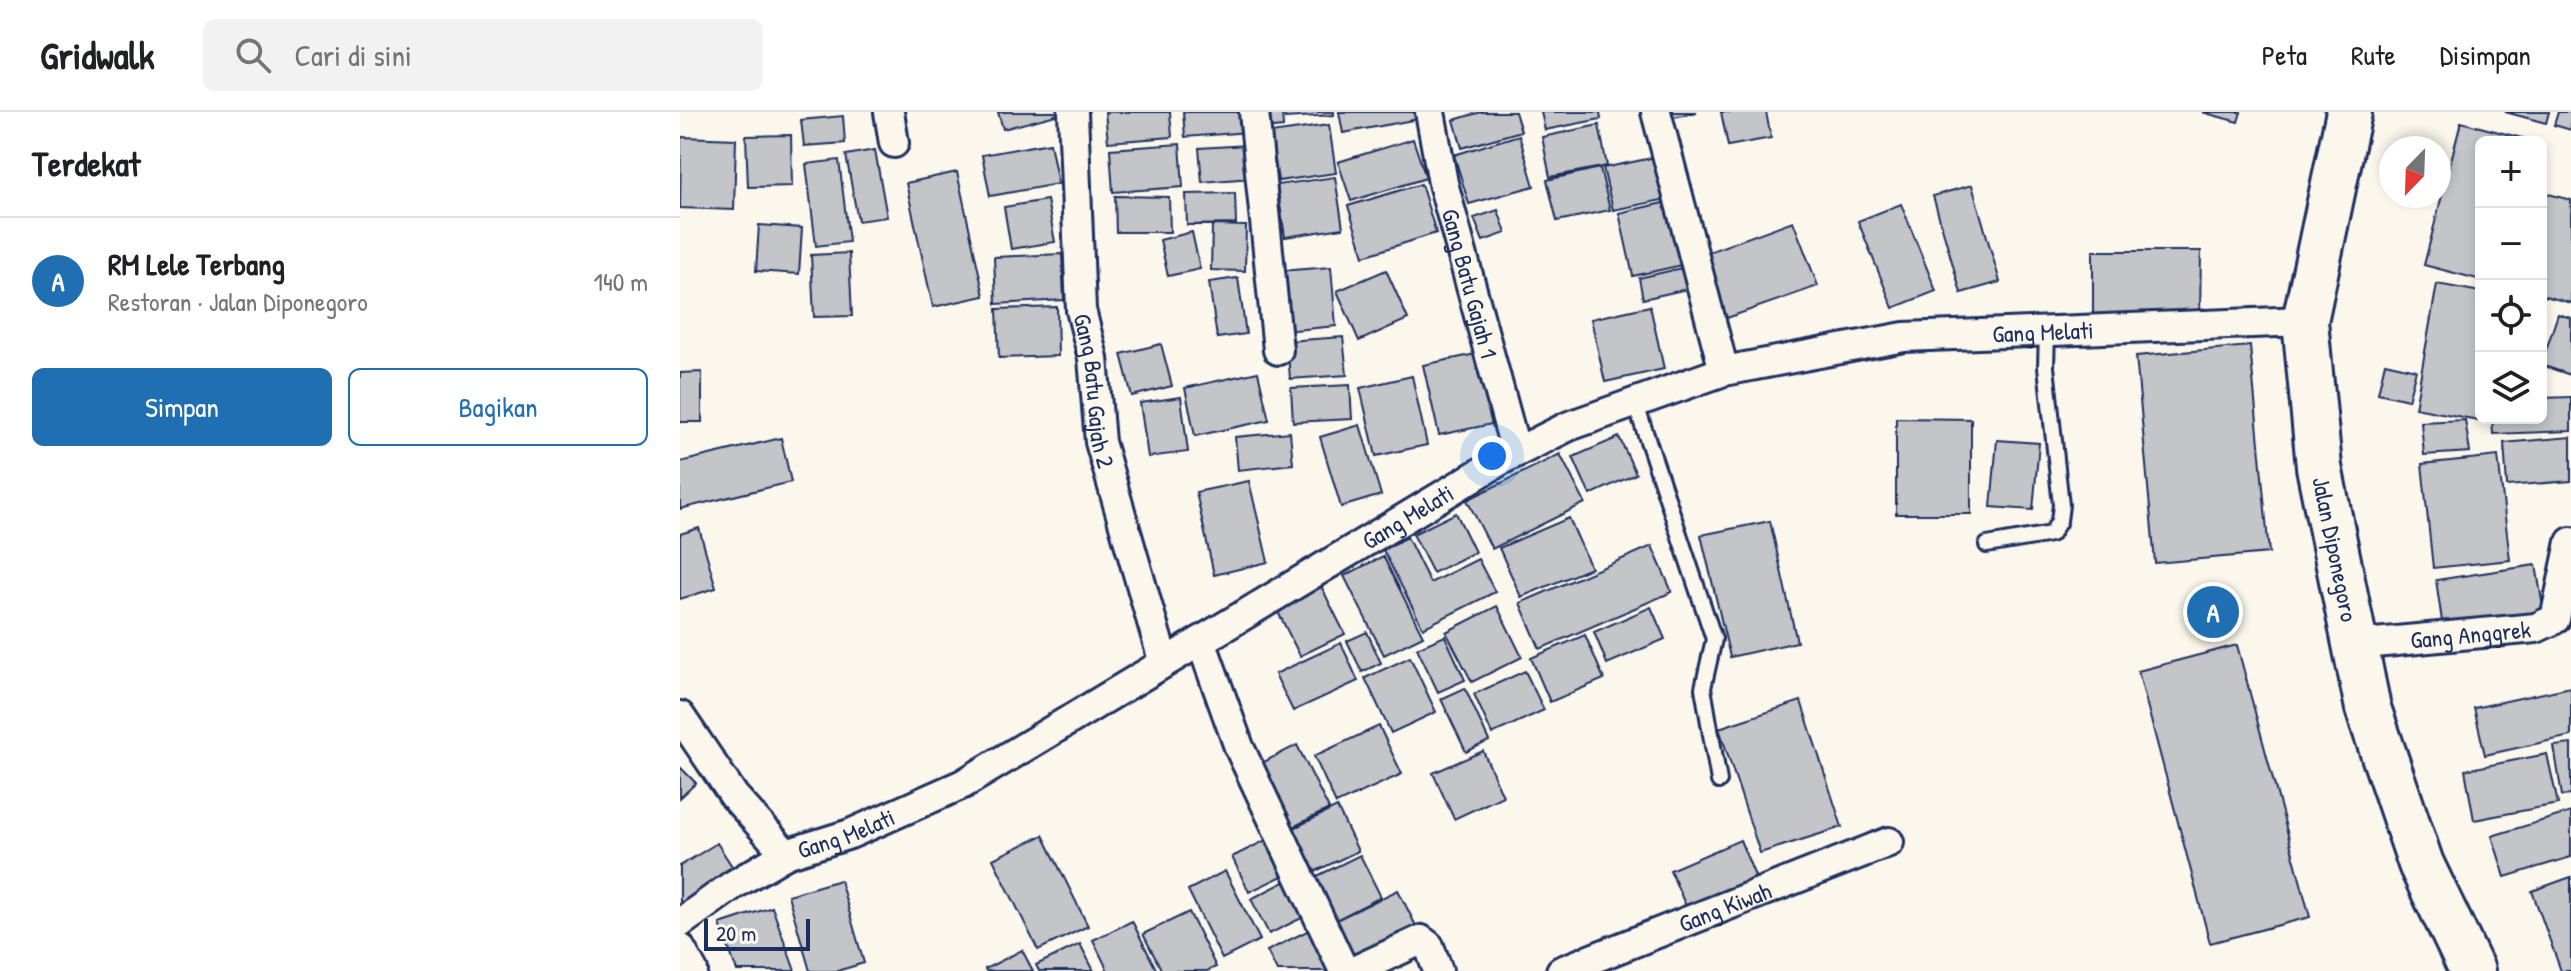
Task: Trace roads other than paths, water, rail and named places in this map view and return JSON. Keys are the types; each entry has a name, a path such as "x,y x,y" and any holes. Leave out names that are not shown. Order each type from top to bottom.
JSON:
{"main road":[{"name":"Jalan Diponegoro","path":"2349,112 2312,272 2305,321 2319,467 2368,708 2421,864 2472,971"}],"street":[{"path":"889,112 894,143"},
{"name":"Gang Batu Gajah 2","path":"1073,112 1081,310 1093,358 1100,442 1163,660"},
{"path":"1254,112 1278,350"},
{"name":"Gang Batu Gajah 1","path":"1430,112 1443,183 1516,452"},
{"path":"1656,112 1724,371"},
{"name":"Gang Melati","path":"680,923 733,885 786,854 850,834 930,802 1163,660 1201,641 1516,452 1569,426 1636,405 1724,371 1904,337 2305,321"},
{"name":"Gang Anggrek","path":"2353,645 2536,628 2563,620 2571,542"},
{"path":"1201,641 1239,747 1344,971"},
{"path":"680,716 734,796 786,854"},
{"name":"Gang Kiwah","path":"1561,971 1889,842"},
{"path":"1354,971 1421,940 1429,946 1438,971"},
{"path":"680,948 693,971"}],"lane":[{"path":"1987,545 2051,534 2059,521 2061,505 2046,367 2047,332"},
{"path":"1636,405 1714,639 1703,688 1719,781"}],"place":[{"name":"RM Lele Terbang","path":"2213,612"}]}
